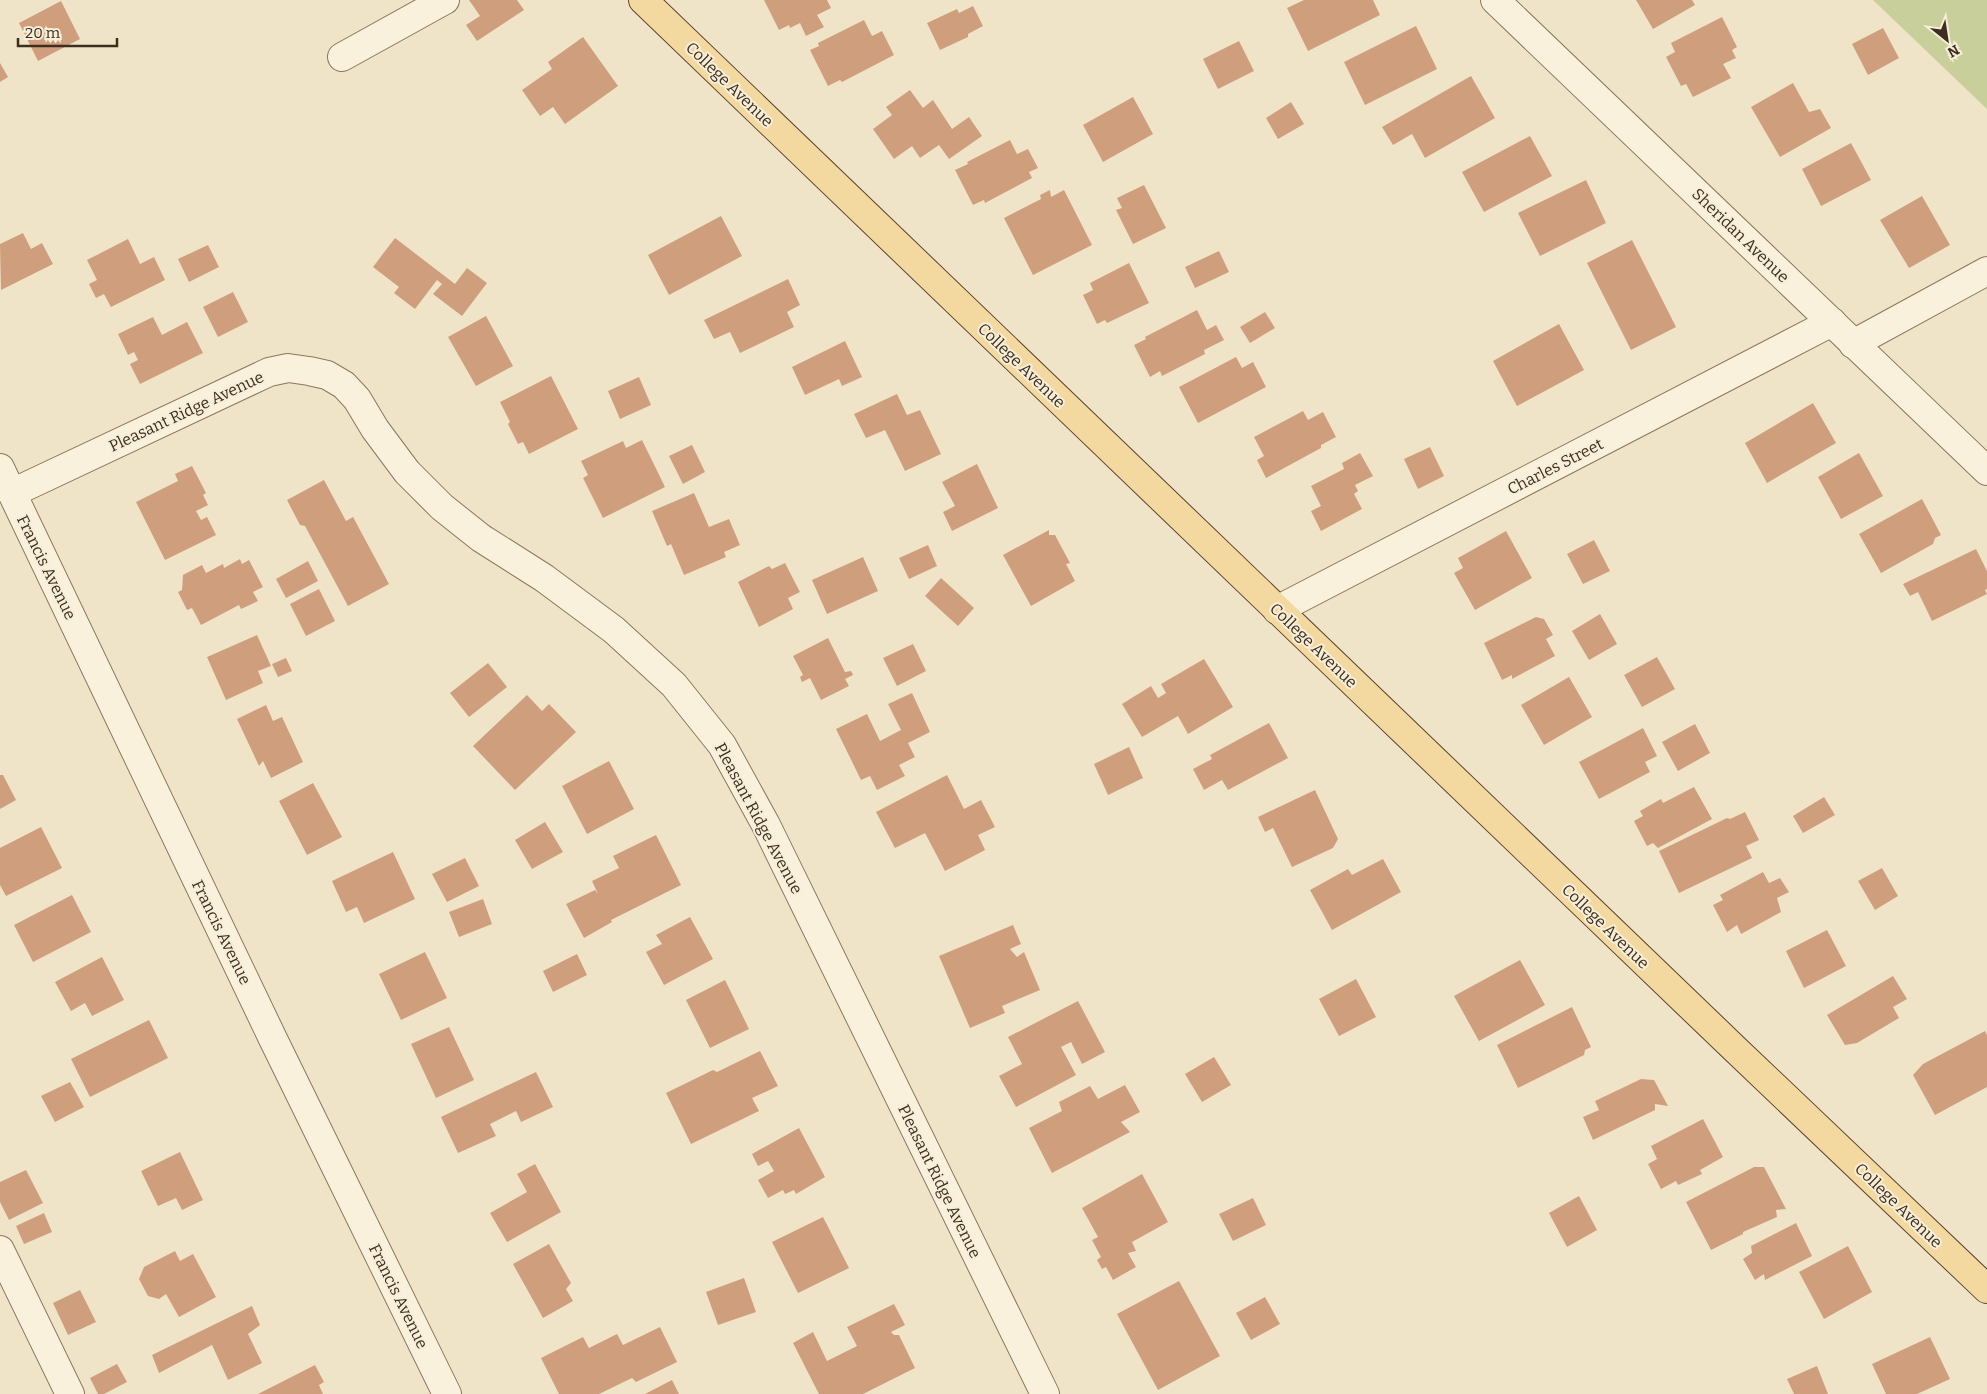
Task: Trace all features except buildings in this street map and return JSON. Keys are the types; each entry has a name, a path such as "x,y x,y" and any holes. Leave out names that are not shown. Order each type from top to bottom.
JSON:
{"main road":[{"name":"College Avenue","path":"643,0 1987,1289"}],"street":[{"path":"342,57 445,0"},
{"name":"Sheridan Avenue","path":"1495,0 1987,471"},
{"path":"1853,344 1987,271"},
{"name":"Charles Street","path":"1277,610 1832,322"},
{"name":"Pleasant Ridge Avenue","path":"12,493 269,372 288,368 310,371 327,375 344,385 357,400 407,472 442,507 481,538 544,578 614,630 674,685 722,745 766,825 1044,1394"},
{"name":"Francis Avenue","path":"0,468 269,1030 447,1394"},
{"path":"0,1250 9,1290 70,1394"}],"green space":[{"path":"1873,0 1987,0 1987,109"}]}
